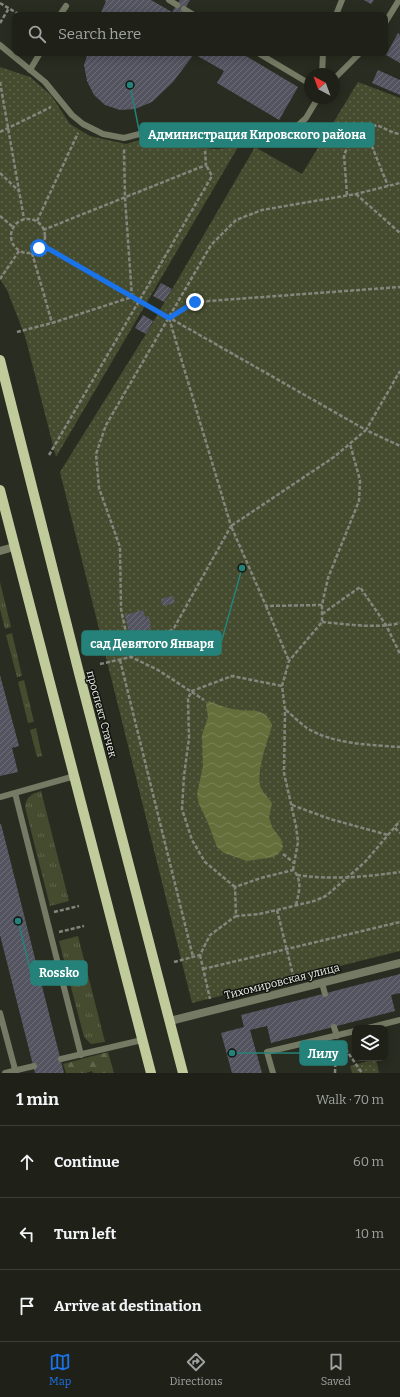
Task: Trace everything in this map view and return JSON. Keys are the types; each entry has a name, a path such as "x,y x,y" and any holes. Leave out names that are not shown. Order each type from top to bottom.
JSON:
{"main road":[{"name":"проспект Стачек","path":"0,360 81,681 183,1073"},
{"path":"0,490 151,1073"}],"street":[{"path":"0,551 14,547"},
{"name":"Тихомировская улица","path":"170,1021 400,963"}],"lane":[{"path":"169,0 177,5"},
{"path":"337,12 342,0"},
{"path":"388,18 400,0"},
{"path":"62,12 66,6"},
{"path":"184,9 189,12"},
{"path":"0,45 12,55"},
{"path":"13,56 44,82 72,115 83,124 103,134 124,138 161,127 192,140 258,139 280,135 294,129 306,118 314,104"},
{"path":"30,70 38,56"},
{"path":"263,56 304,80"},
{"path":"322,68 323,56"},
{"path":"340,73 357,56"},
{"path":"0,797 75,776"},
{"path":"15,793 81,1055"},
{"path":"322,983 325,994"},
{"path":"0,1013 16,1072"},
{"path":"380,1025 400,1020"},
{"path":"334,1027 337,1036"},
{"path":"273,1073 267,1052 352,1032"},
{"path":"61,1060 142,1040"},
{"path":"5,1073 16,1072 34,1066"}],"path":[{"path":"0,3 15,12"},
{"path":"0,23 8,8"},
{"path":"0,82 24,219"},
{"path":"0,132 61,102"},
{"path":"37,221 83,124"},
{"path":"347,195 344,155 354,133 377,124 394,133 400,134"},
{"path":"365,129 388,186"},
{"path":"124,138 125,198 132,297"},
{"path":"49,454 212,176 206,165 205,140"},
{"path":"43,230 206,165"},
{"path":"0,173 19,191"},
{"path":"131,658 121,609 120,547 99,488 96,454 106,425 212,245 236,220 262,210 356,194 400,183"},
{"path":"356,194 400,233"},
{"path":"0,216 13,227"},
{"path":"24,219 37,221 45,235 42,245 32,253 19,250 12,242 11,232 13,227 24,219"},
{"path":"42,245 366,430 400,446"},
{"path":"0,279 19,250"},
{"path":"32,253 52,323"},
{"path":"169,318 195,302 400,287"},
{"path":"17,332 52,323 132,297"},
{"path":"169,318 232,526 289,661"},
{"path":"100,664 131,658 174,628 232,526 327,461 366,430 400,371"},
{"path":"296,905 300,888 297,875 293,870 298,842 284,773 286,710 282,686 289,661 322,622 322,605 328,578 359,500 360,480 350,444"},
{"path":"322,614 360,587 386,625 400,654"},
{"path":"266,606 322,605"},
{"path":"322,622 355,625 386,625 400,623"},
{"path":"131,658 158,670 204,700"},
{"path":"120,660 193,957"},
{"path":"236,888 205,862 192,840 182,809 184,776 189,738 188,698 192,691 232,676 282,686"},
{"path":"286,710 308,728 330,738 367,745 400,747"},
{"path":"291,804 330,819 388,835"},
{"path":"210,998 200,955 210,935 236,916 259,914 277,910 314,901 326,896 365,862 400,821"},
{"path":"394,828 400,833"},
{"path":"282,854 294,864"},
{"path":"236,888 262,878 293,870"},
{"path":"297,875 319,878 375,876 400,872"},
{"path":"236,888 236,916"},
{"path":"277,910 293,978"},
{"path":"203,969 400,922"},
{"path":"174,962 200,955"},
{"path":"335,1073 337,1036"},
{"path":"337,1036 362,1073"}],"green space":[{"path":"0,67 30,77 51,95 70,124 90,136 126,144 161,134 194,147 216,149 238,147 56,457 25,336 7,290 0,279"},
{"path":"358,82 400,98 400,951 192,1003 60,472 146,334 255,147 302,174"},
{"path":"0,582 11,627 5,629 0,609"},
{"path":"12,633 22,676 17,677 6,635"},
{"path":"24,680 34,722 28,723 18,682"},
{"path":"36,728 42,756 37,757 30,730"},
{"path":"41,791 69,901 50,906 25,807 30,796"},
{"path":"78,936 105,1042 91,1044 84,1037 59,941"},
{"path":"108,1052 114,1073 93,1073 92,1071 86,1073 66,1073 63,1064"},
{"path":"369,1061 376,1061 379,1073 352,1073 350,1066"}],"water":[{"path":"209,701 224,707 261,712 269,719 272,725 261,765 260,781 262,790 272,803 269,817 272,827 281,839 283,847 274,857 247,861 224,853 217,847 199,804 197,794 203,766 202,735 208,717 206,704"}],"building":[{"path":"104,0 151,0 172,12 101,12 106,1"},
{"path":"180,0 190,0 183,12 172,12"},
{"path":"364,0 374,0 371,4"},
{"path":"398,33 400,35 400,63 388,56 388,51"},
{"path":"87,56 192,56 173,82 152,102 135,109 120,110 105,105 94,95 87,81 84,65"},
{"path":"198,56 246,56 298,87 279,120 217,83 224,71"},
{"path":"378,70 400,80 400,95 372,83"},
{"path":"161,283 172,289 164,302 153,296"},
{"path":"143,315 153,321 146,334 135,328"},
{"path":"173,596 175,603 163,606 161,599"},
{"path":"143,610 145,617 149,616 151,629 147,630 149,637 131,641 125,615"},
{"path":"0,675 19,746 12,748 18,772 0,776"},
{"path":"0,824 64,1073 35,1073 0,935"},
{"path":"400,974 400,993 391,995 395,1011 271,1043 267,1026 250,1030 262,1073 232,1073 221,1033 244,1027 241,1015"}],"place":[{"name":"Администрация Кировского района","path":"130,85"},
{"name":"сад Девятого Января","path":"242,568"},
{"name":"Rossko","path":"18,921"},
{"name":"Лилу","path":"232,1053"}],"route":[{"path":"39,248 42,245 169,318 195,302"}]}
